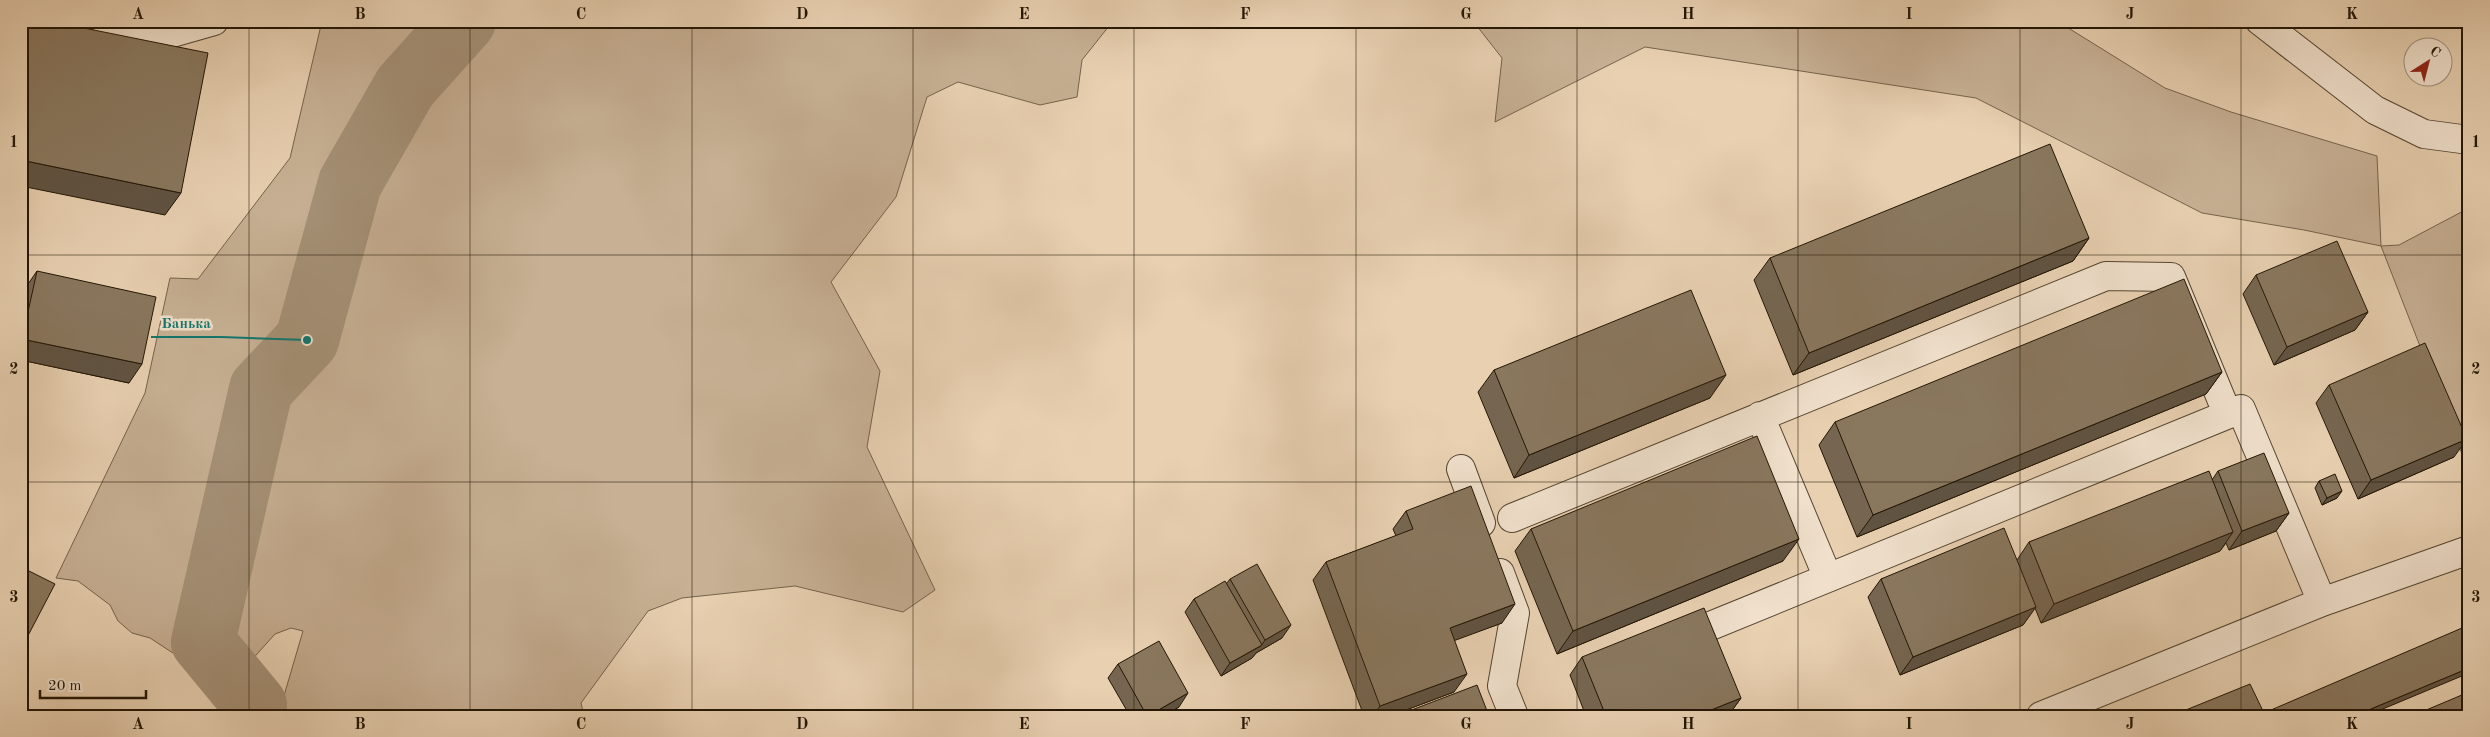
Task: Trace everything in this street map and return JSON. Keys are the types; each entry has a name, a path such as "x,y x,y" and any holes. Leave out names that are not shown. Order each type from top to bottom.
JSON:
{"lane":[{"path":"105,21 151,38 214,21"},
{"path":"2260,21 2375,110 2424,134 2469,140"},
{"path":"1512,518 2106,276 2171,277 2227,413"},
{"path":"1703,629 2227,413 2241,409 2322,602"},
{"path":"1760,416 1828,578"},
{"path":"1461,470 1515,613 1502,686 1514,716"},
{"path":"2041,716 2322,602 2469,550"}],"shaded area":[{"path":"322,21 1113,21 1082,60 1077,97 1040,105 958,82 927,97 896,197 831,282 880,371 867,447 935,590 903,612 795,586 682,598 648,611 581,703 584,716 278,716 303,631 291,628 275,634 249,663 233,670 214,668 179,657 150,638 132,633 118,621 110,605 78,581 56,578 145,393 170,278 198,279 290,158"},
{"path":"1473,21 2057,21 2165,88 2231,112 2377,156 2381,246 2304,230 2202,213 1976,98 1645,47 1495,122 1502,58"},
{"path":"2469,208 2469,472 2381,246 2399,245"}],"building":[{"path":"21,21 49,21 208,53 181,193 21,160"},
{"path":"2050,144 2089,238 1809,353 1770,258"},
{"path":"2337,241 2368,312 2287,347 2256,275"},
{"path":"37,271 156,297 142,364 22,339"},
{"path":"2184,279 2222,372 1873,515 1835,422"},
{"path":"1691,290 1726,375 1529,455 1494,370"},
{"path":"2425,343 2467,439 2371,480 2329,385"},
{"path":"1757,436 1799,539 1573,631 1531,529"},
{"path":"2264,453 2289,513 2242,531 2218,471"},
{"path":"2209,471 2233,532 2054,604 2029,542"},
{"path":"2335,474 2342,491 2327,498 2319,481"},
{"path":"1471,486 1515,604 1450,628 1467,674 1380,706 1326,562 1413,529 1406,511"},
{"path":"2004,528 2036,607 1913,657 1881,579"},
{"path":"1257,564 1291,625 1265,640 1230,579"},
{"path":"21,567 55,584 21,649"},
{"path":"1225,581 1262,645 1230,663 1194,599"},
{"path":"1704,608 1741,698 1696,716 1606,716 1582,657"},
{"path":"2469,625 2469,668 2354,716 2171,716 2250,684 2264,713"},
{"path":"1159,641 1188,693 1147,716 1118,664"},
{"path":"1477,685 1489,716 1396,716"},
{"path":"2469,692 2469,716 2412,716"}],"waterway":[{"path":"253,716 255,705 203,642 261,389 307,340 350,183 405,87 464,21"}],"place":[{"name":"Банька","path":"307,340"}]}
